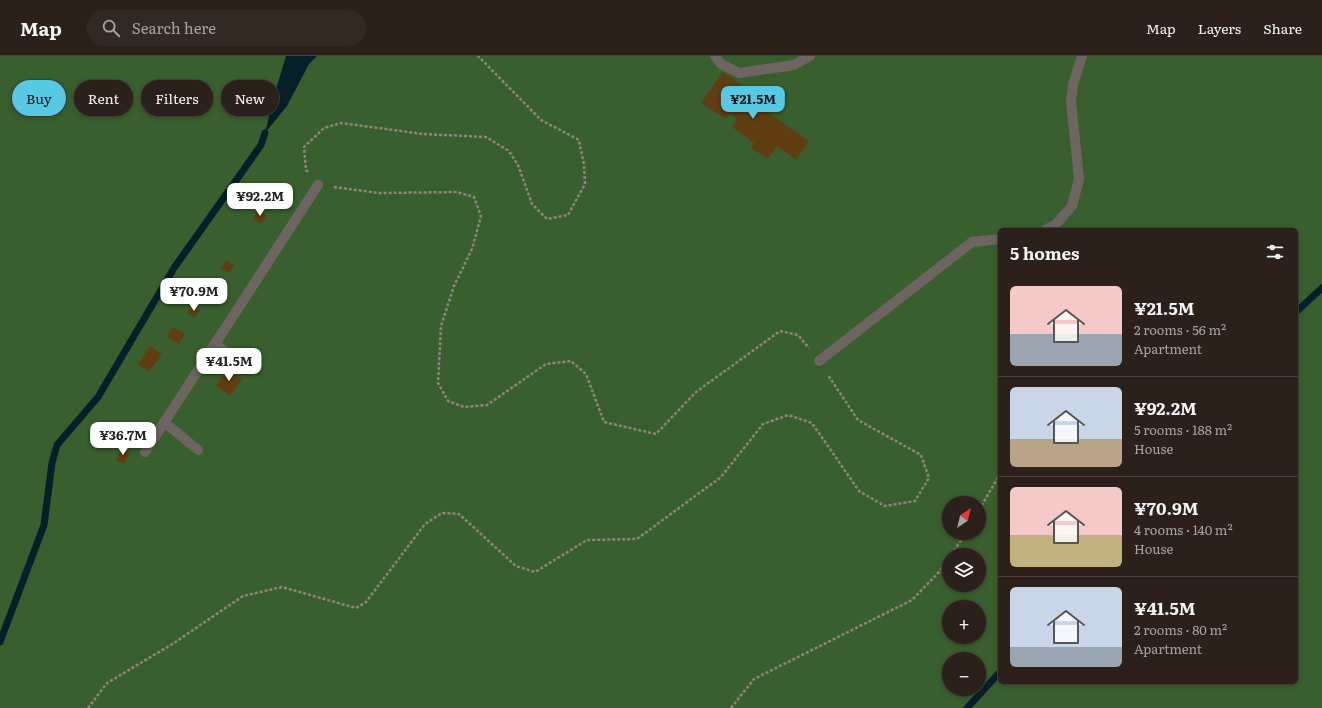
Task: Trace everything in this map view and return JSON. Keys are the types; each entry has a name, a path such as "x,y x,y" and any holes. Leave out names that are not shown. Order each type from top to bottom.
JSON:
{"street":[{"path":"715,56 721,64 739,73 794,64 810,56"},
{"path":"1048,228 1055,225 1072,206 1079,179 1071,101 1073,85 1082,56"},
{"path":"145,452 318,185"},
{"path":"819,361 972,242 998,239"},
{"path":"214,344 248,366"},
{"path":"164,422 198,450"}],"path":[{"path":"88,708 107,683 174,643 243,596 282,586 356,608 366,602 425,524 442,513 459,514 516,566 535,572 587,540 637,539 721,477 763,424 788,415 812,423 859,490 885,506 915,501 929,478 921,455 858,420 819,361 798,335 780,331 696,392 656,434 604,422 586,374 571,361 546,364 487,405 464,407 448,401 438,383 441,326 454,286 472,249 481,216 474,197 457,192 379,193 318,185 306,170 304,148 324,128 341,123 423,134 486,137 509,151 518,165 532,204 547,219 568,215 585,184 584,165 579,140 541,120 478,56"},
{"path":"986,498 998,477"},
{"path":"731,708 754,679 912,600 942,568"}],"green space":[{"path":"0,56 1322,56 1322,708 0,708"}],"water":[{"path":"286,56 317,56 309,64 287,106 279,116 279,80"},
{"path":"269,116 279,116 265,133"}],"building":[{"path":"723,72 747,89 738,101 746,107 750,100 809,141 796,160 777,146 768,159 751,148 754,143 732,127 737,119 730,113 726,119 701,103"},
{"path":"259,210 267,215 261,224 253,218"},
{"path":"226,260 234,265 229,273 221,269"},
{"path":"193,305 200,310 194,318 187,313"},
{"path":"173,327 185,334 179,344 167,336"},
{"path":"150,346 162,354 149,372 138,364"},
{"path":"227,369 242,379 230,396 216,386"},
{"path":"122,449 130,453 124,464 116,460"}],"waterway":[{"path":"0,642 44,525 52,463 57,445 98,397 174,268 261,145 265,133"},
{"path":"1298,310 1322,288"},
{"path":"967,708 998,674"}]}
